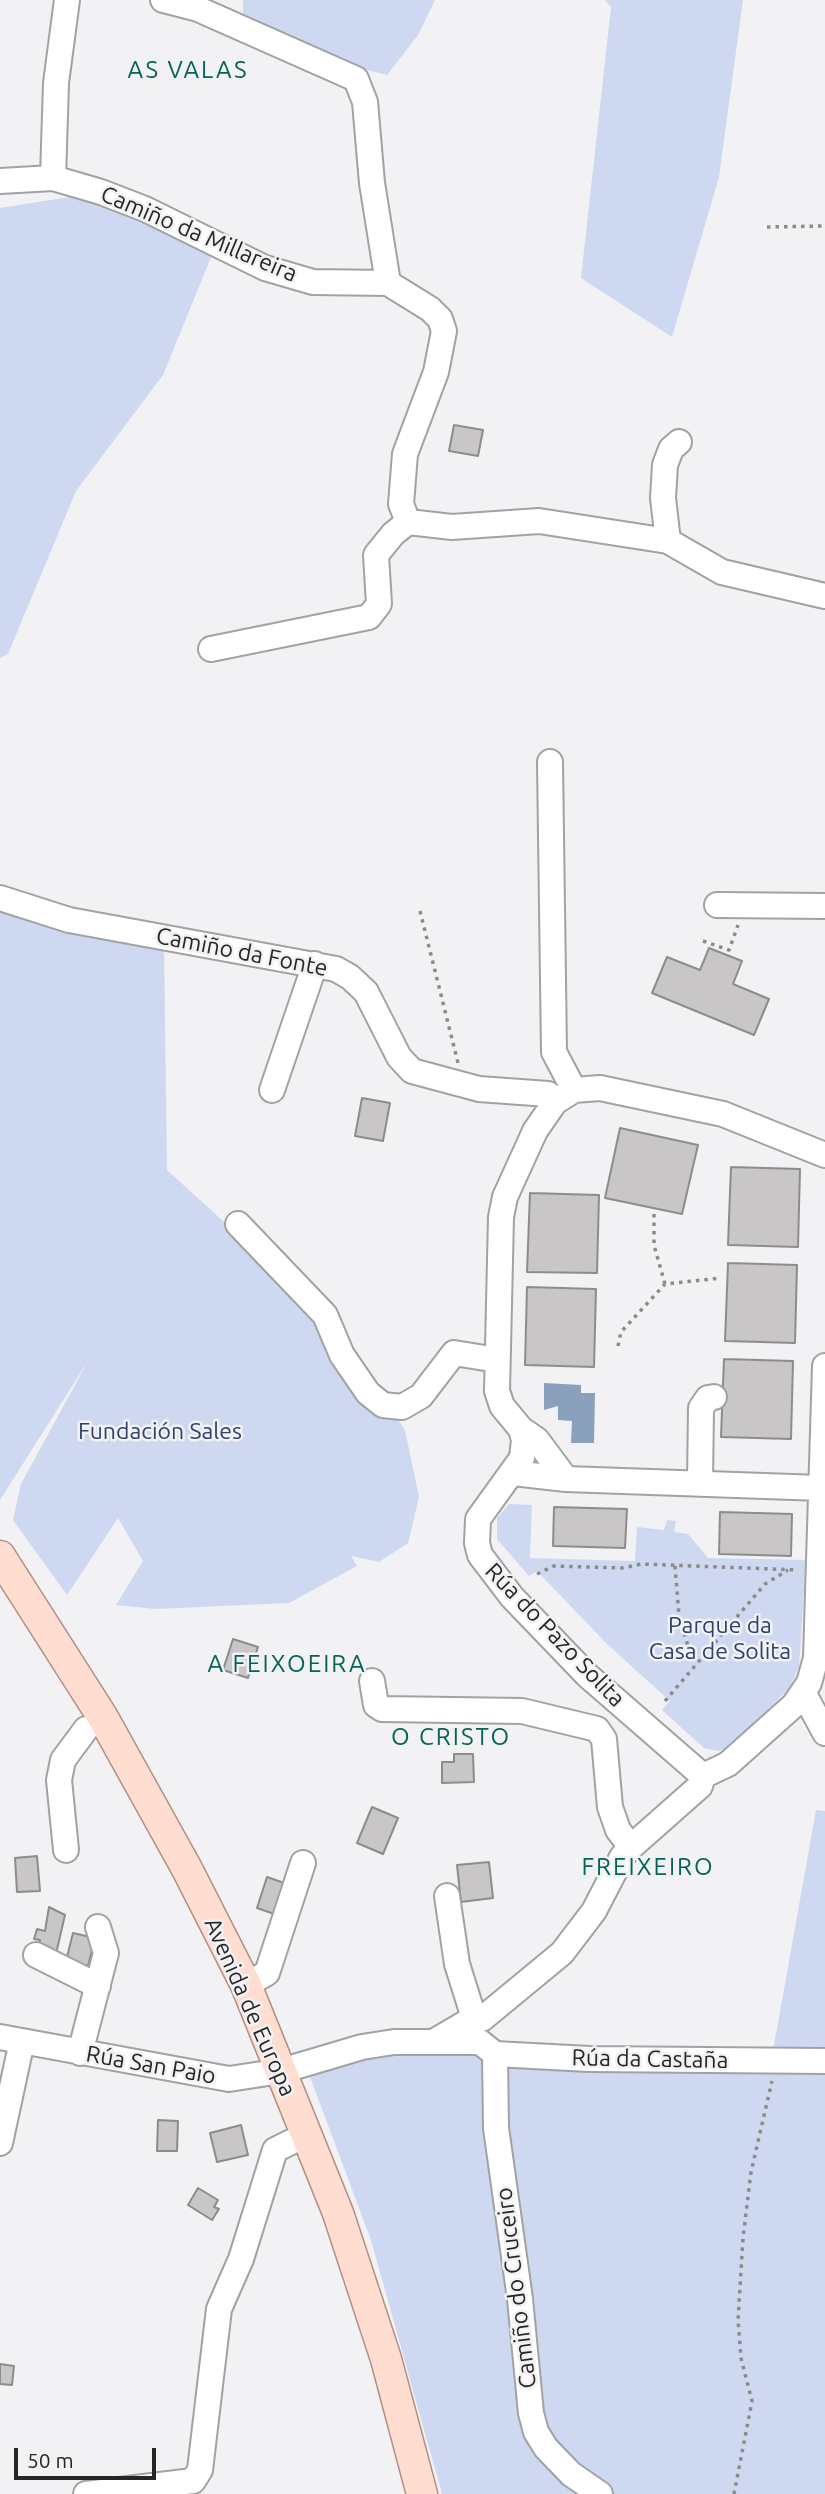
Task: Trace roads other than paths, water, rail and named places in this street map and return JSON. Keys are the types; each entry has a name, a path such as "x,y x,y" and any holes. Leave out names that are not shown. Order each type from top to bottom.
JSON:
{"main road":[{"name":"Avenida de Europa","path":"0,1556 102,1716 187,1870 246,1985 291,2141 364,2348 406,2494"},
{"name":"Avenida de Europa","path":"0,1590 48,1662 86,1729 273,2073 338,2213 386,2359 422,2494"}],"street":[{"path":"53,178 56,83 67,0"},
{"path":"163,0 199,5 356,79 365,102 372,183 388,283 430,309 440,319 444,331 436,372 405,454 401,504 408,522"},
{"name":"Camiño da Millareira","path":"0,181 53,178 145,209 265,268 313,282 388,283"},
{"path":"668,541 663,498 665,465 671,449 679,442"},
{"path":"211,649 369,617 379,604 376,555 393,534 408,522 452,527 539,521 668,541 722,572 825,596"},
{"path":"550,762 554,1052 565,1096 535,1131 505,1198 501,1217 497,1391 502,1406 521,1429 537,1440 566,1479"},
{"name":"Camiño da Fonte","path":"0,898 69,920 315,964 350,977 366,992 399,1057 412,1071 461,1086 565,1096 600,1088 723,1114 825,1155"},
{"path":"717,905 825,906"},
{"path":"272,1090 315,964"},
{"path":"238,1224 326,1315 341,1355 368,1393 383,1405 401,1407 421,1396 454,1353 497,1360"},
{"path":"273,2073 362,2047 433,2042 483,2033 575,1940 631,1847 700,1786 703,1776 729,1763 794,1705 809,1683 816,1658 825,1366"},
{"path":"700,1483 701,1408 708,1398 714,1396"},
{"path":"521,1429 524,1440 518,1466 566,1479 821,1488"},
{"name":"Rúa do Pazo Solita","path":"518,1466 478,1519 477,1543 486,1566 588,1676 703,1776"},
{"path":"372,1681 376,1704 382,1709 522,1710 597,1729 604,1739 610,1807 618,1830 631,1847"},
{"path":"803,1692 825,1733"},
{"path":"66,1850 59,1780 63,1760 86,1729"},
{"path":"246,1985 267,1973 303,1863"},
{"name":"Camiño do Cruceiro","path":"447,1896 457,1964 483,2033 520,2299 531,2413 536,2432 546,2448 570,2474 600,2494"},
{"path":"80,2053 106,1952 98,1927"},
{"path":"36,1955 98,1986"},
{"name":"Rúa da Castaña","path":"483,2033 777,2062 825,2061"},
{"name":"Rúa San Paio","path":"0,2143 11,2039 210,2078 240,2078 273,2073"},
{"path":"86,2494 193,2481 200,2470 219,2309 241,2259 275,2150 291,2141"}],"district":[{"name":"AS VALAS","path":"188,70"},
{"name":"A FEIXOEIRA","path":"287,1664"},
{"name":"O CRISTO","path":"451,1737"},
{"name":"FREIXEIRO","path":"648,1867"}],"park label":[{"name":"Fundación Sales","path":"160,1431"},
{"name":"Parque da Casa de Solita","path":"720,1638"}]}
